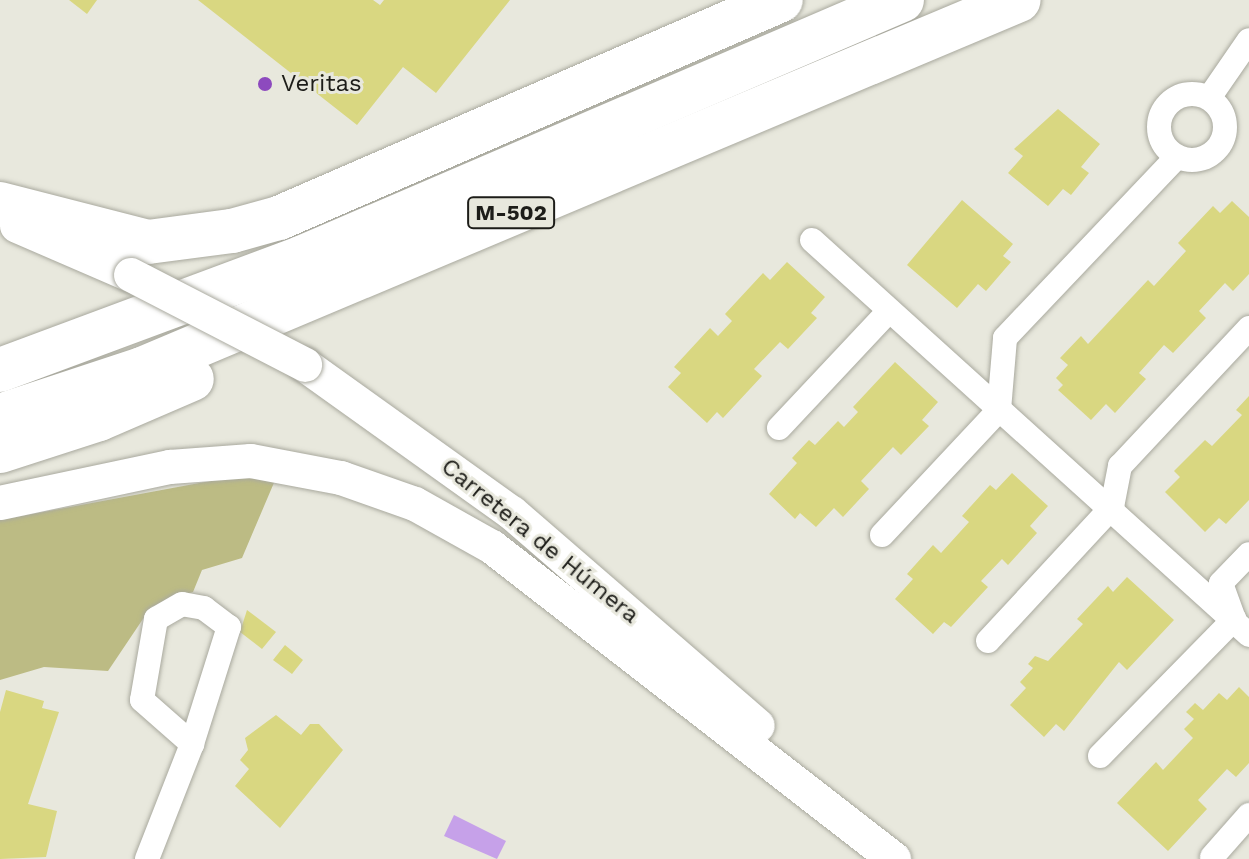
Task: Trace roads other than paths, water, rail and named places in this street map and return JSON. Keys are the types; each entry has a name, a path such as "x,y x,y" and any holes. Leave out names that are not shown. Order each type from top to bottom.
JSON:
{"highway":[{"path":"0,204 148,242 232,231 279,218 781,0"},
{"name":"M-502","path":"0,370 301,258 902,0"},
{"name":"M-502","path":"0,416 142,369 1019,0"},
{"name":"M-502","path":"0,451 99,419 388,293 628,163"}],"main road":[{"name":"Carretera de Húmera","path":"0,220 131,275 305,365 512,513 913,859"},
{"path":"0,503 170,467 251,461 341,478 415,504 492,547 894,859"}],"street":[{"path":"1209,98 1249,40"},
{"path":"1175,98 1209,98 1223,115 1220,146 1200,159 1177,157 1161,139 1161,116 1175,98"},
{"path":"882,535 999,410 1005,338 1177,157"},
{"path":"812,240 999,410 1112,507 1241,627"},
{"path":"779,428 889,311"},
{"path":"988,641 1112,507 1120,466 1249,328"},
{"path":"1241,627 1221,583 1249,554"},
{"path":"147,859 192,744 229,627 204,608 182,604 156,619 142,700 192,744"},
{"path":"1100,756 1241,627"},
{"path":"1212,857 1249,815"},
{"path":"155,834 168,859"}],"place":[{"name":"Veritas","path":"265,84"}]}
